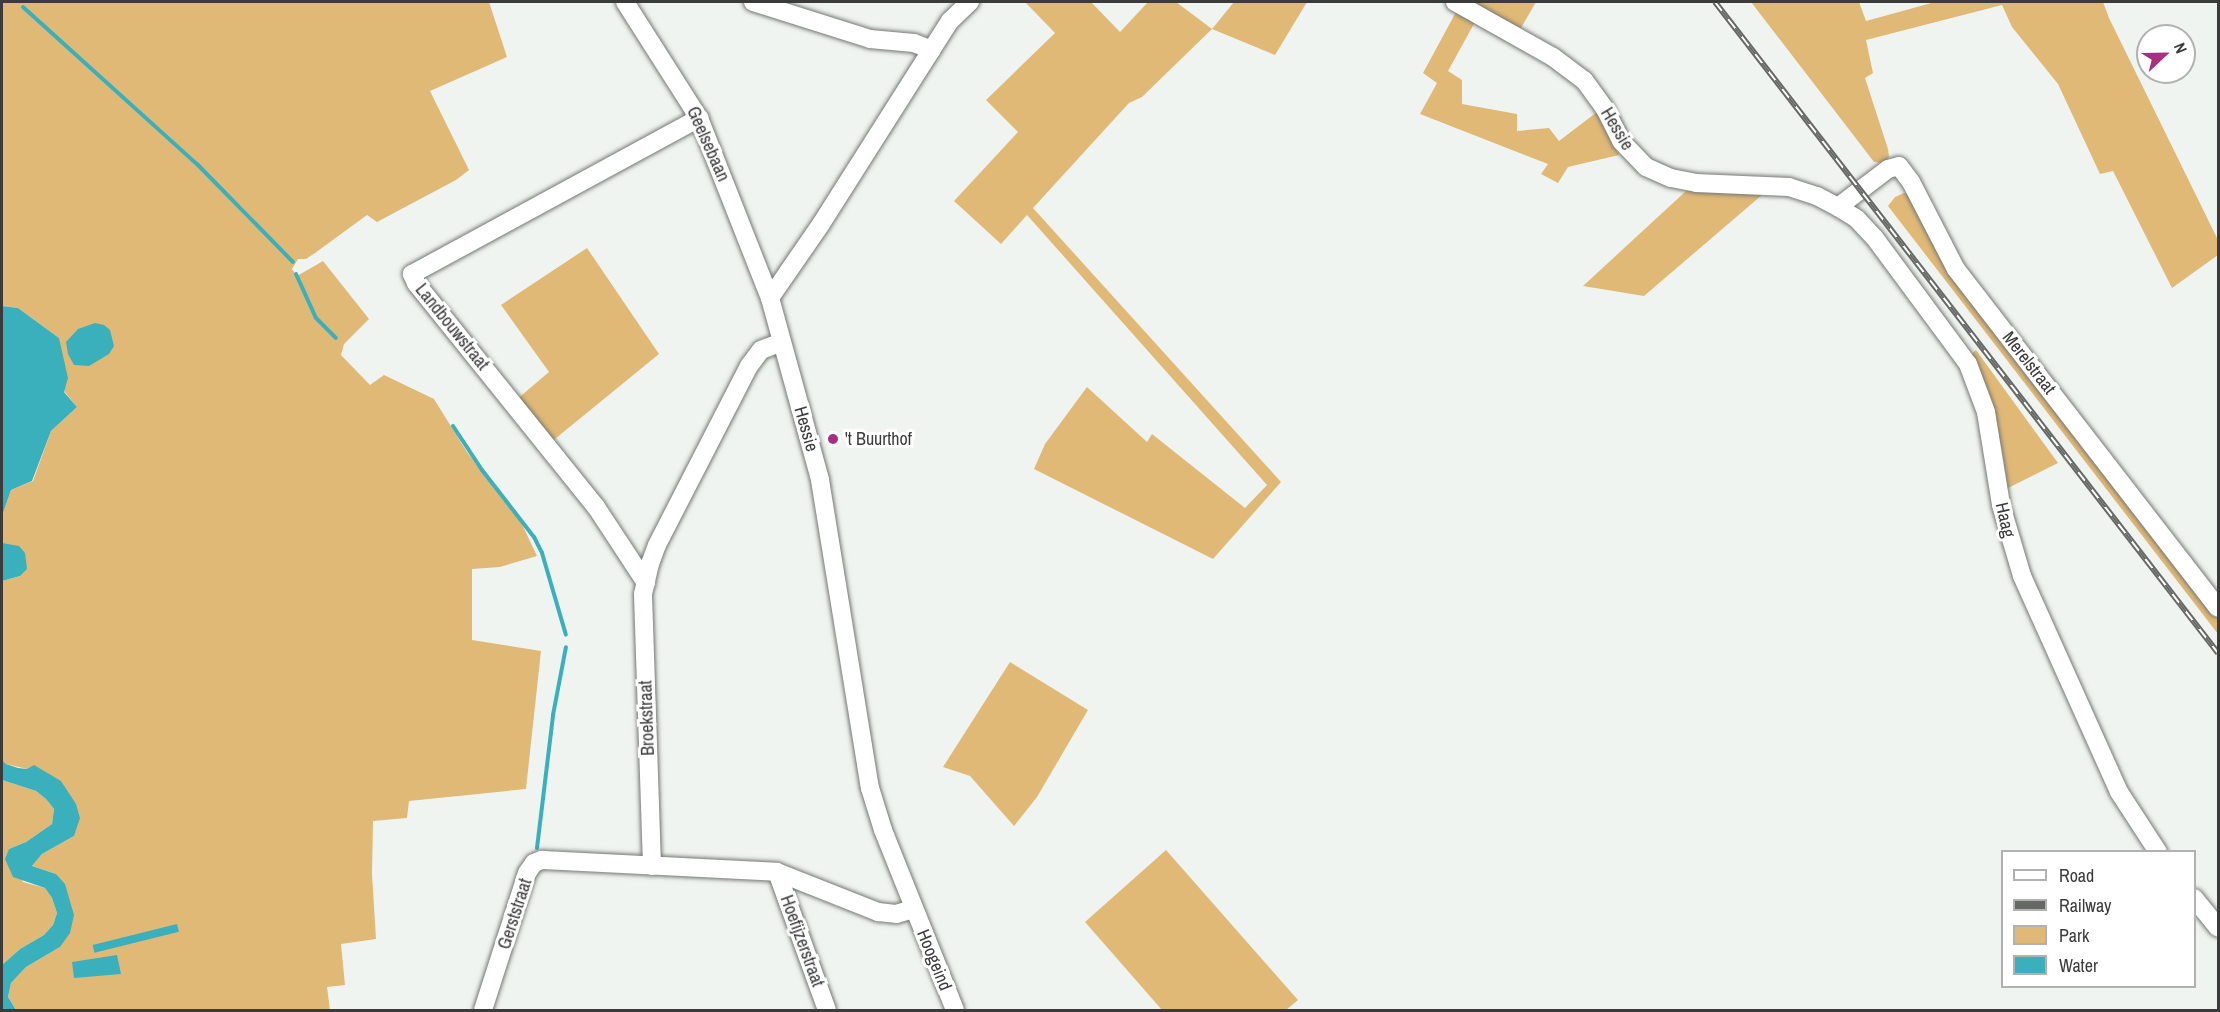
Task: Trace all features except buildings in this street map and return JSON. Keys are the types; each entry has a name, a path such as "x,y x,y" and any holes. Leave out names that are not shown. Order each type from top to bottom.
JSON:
{"street":[{"name":"Geelsebaan","path":"625,2 699,118 770,298"},
{"path":"753,2 870,39 914,43 932,50"},
{"path":"770,298 815,233 950,21 970,2"},
{"name":"Hessie","path":"1455,2 1553,57 1584,80 1605,109 1621,141 1646,167 1671,178 1696,183 1789,187 1817,196 1838,207"},
{"name":"Landbouwstraat","path":"645,583 596,507 416,283 412,274 699,118"},
{"name":"Merelstraat","path":"1838,207 1888,169 1899,166 1911,182 1956,269 2218,608"},
{"name":"Haag","path":"1838,207 1857,219 1874,237 1968,364 1986,412 2001,505 2022,576 2119,792 2157,850"},
{"name":"Hessie","path":"770,298 822,490 870,788 883,830 914,909"},
{"name":"Broekstraat","path":"652,866 643,594 645,583 657,544 749,366 761,350 782,342"},
{"name":"Gerststraat","path":"483,1011 527,873 534,863 553,859 652,866"},
{"path":"652,866 777,872 878,912 896,914 914,909"},
{"name":"Hoefijzerstraat","path":"777,872 826,1011"},
{"path":"2196,900 2218,928"},
{"name":"Hoogeind","path":"914,909 955,1011"}],"green space":[{"path":"2,2 489,2 507,57 430,91 469,170 456,180 377,222 367,215 306,259 298,259 292,269 297,276 323,261 369,319 344,344 341,355 370,385 384,375 434,399 467,452 520,520 537,556 500,567 472,569 472,640 541,651 526,789 409,801 407,818 373,821 372,874 376,939 341,944 345,985 327,987 330,1010 16,1010 8,997 11,983 26,967 60,947 56,874 32,866 42,854 74,836 27,769 6,764 2,760 2,581 20,576 2,543 2,516 11,490 33,481 51,431 77,407 64,391 59,338 18,308 2,306"},
{"path":"1025,2 1091,2 1120,32 1148,2 1176,2 1212,29 1142,97 1129,103 1033,208 1281,482 1213,559 1034,469 1045,444 1087,387 1147,442 1152,434 1245,508 1267,485 1027,215 1001,244 954,201 1018,132 986,100 1055,33"},
{"path":"1234,2 1307,2 1275,55 1212,29"},
{"path":"1468,2 1536,2 1521,28"},
{"path":"1751,2 1859,2 1866,21 1935,2 2103,2 2136,73 2136,84 2141,84 2218,240 2218,255 2172,288 2113,171 2100,174 2058,84 2012,27 2002,5 1866,40 1873,73 1865,78 1889,157 1885,163 1874,162"},
{"path":"1456,12 1475,22 1448,71 1462,80 1462,104 1517,114 1517,131 1549,128 1559,141 1597,112 1619,155 1568,167 1558,183 1541,174 1548,164 1420,114 1437,83 1423,73"},
{"path":"1686,191 1762,195 1644,296 1583,286"},
{"path":"1904,193 1908,194 2026,371 2218,618 2218,634 1888,206 1895,197"},
{"path":"587,248 659,354 550,443 516,400 549,372 501,305"},
{"path":"1976,350 2058,463 2008,488 2000,441 1970,355"},
{"path":"1010,662 1088,710 1037,797 1014,826 970,776 943,767"},
{"path":"2,780 36,791 54,809 52,824 26,842 9,849 23,882 45,888 52,898 57,913 53,925 44,935 20,949 2,965"},
{"path":"1166,850 1298,1000 1286,1010 1162,1010 1085,922"}],"water":[{"path":"2,306 18,308 59,338 68,378 64,392 77,407 51,431 32,481 11,490 2,516"},
{"path":"95,323 104,325 110,330 114,346 109,354 89,366 74,365 68,354 66,342 78,329"},
{"path":"2,543 19,546 25,553 27,569 20,576 2,581"},
{"path":"2,760 18,768 27,769 34,765 61,781 76,804 80,818 74,836 42,854 32,866 56,874 65,884 74,915 70,933 60,947 26,967 11,983 8,997 16,1010 2,1010 2,965 20,949 44,935 53,925 57,913 52,898 45,888 13,877 5,859 9,849 26,842 52,824 54,809 36,791 2,780"},
{"path":"177,924 179,932 95,953 93,945"},
{"path":"117,955 121,974 74,978 72,962"}],"waterway":[{"path":"23,7 197,164 293,262"},
{"path":"296,274 316,318 336,338"},
{"path":"453,426 482,470 534,537 542,553 566,635"},
{"path":"537,848 553,715 566,647"}],"railway":[{"path":"1715,2 2218,653"}],"place":[{"name":"'t Buurthof","path":"833,439"}]}
